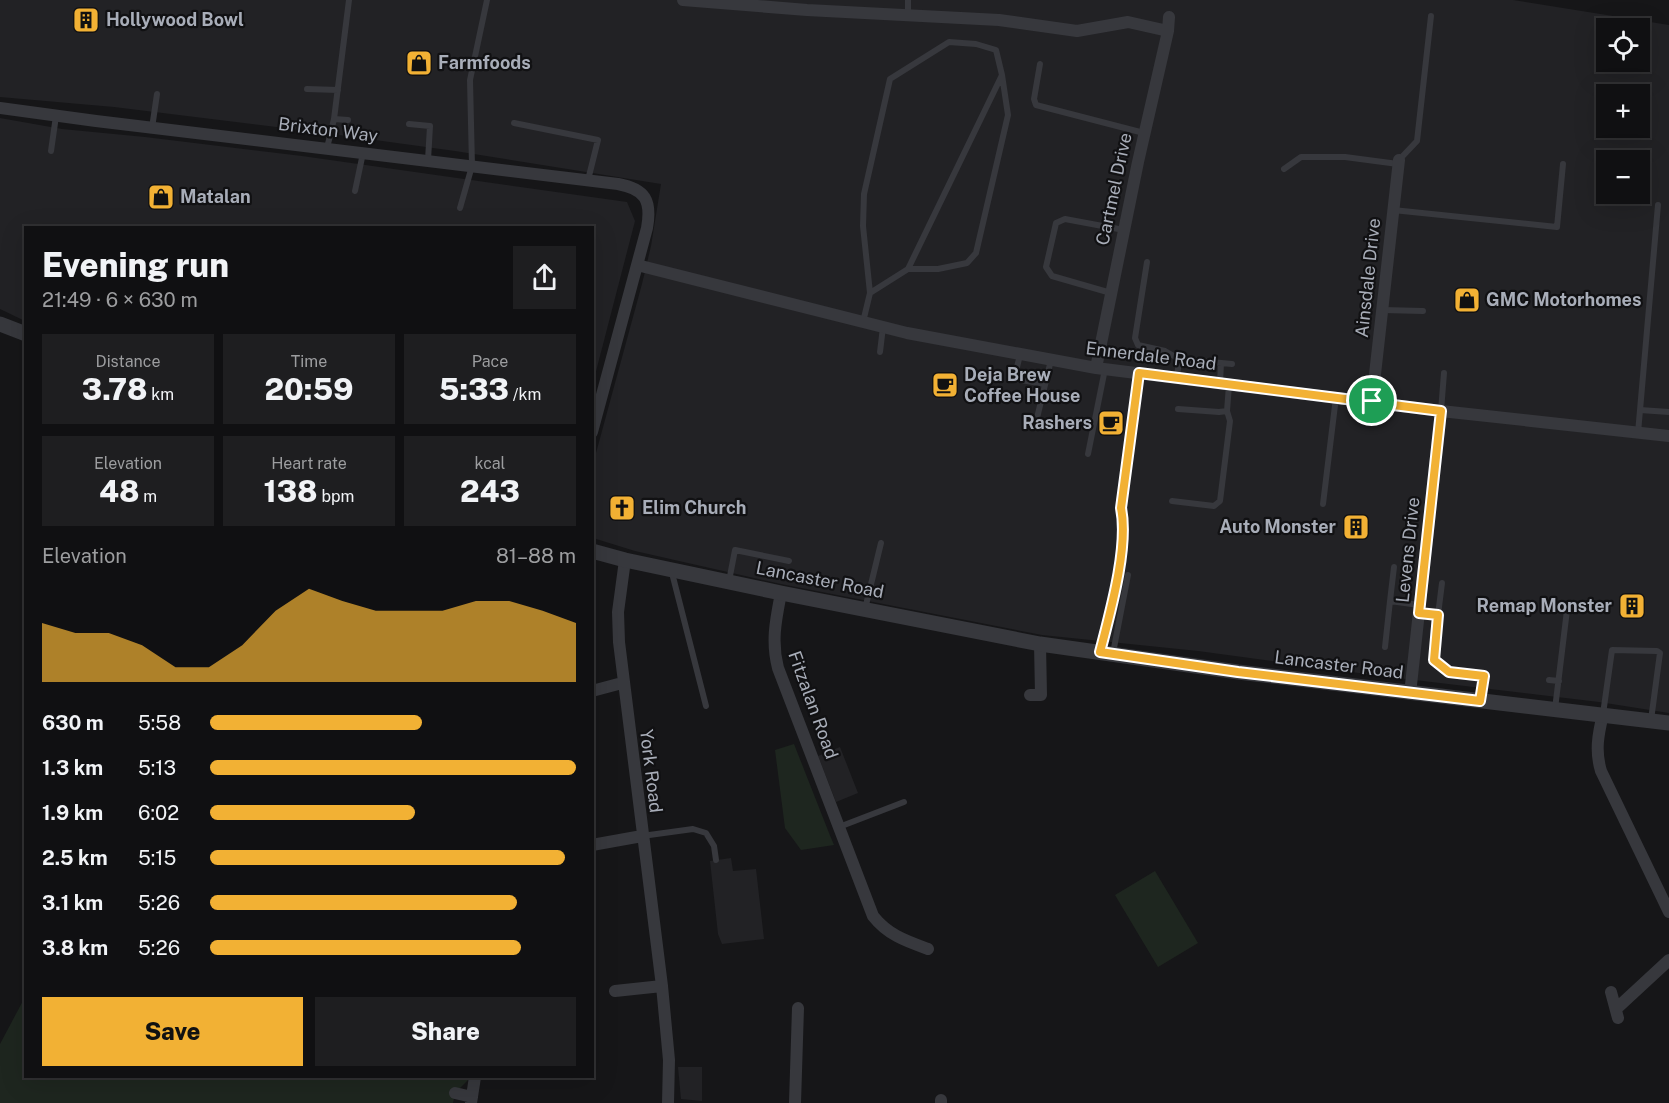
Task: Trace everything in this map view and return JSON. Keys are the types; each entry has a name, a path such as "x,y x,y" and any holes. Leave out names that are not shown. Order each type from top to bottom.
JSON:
{"street":[{"path":"683,0 808,5 908,14 1000,15 1077,31 1098,24 1128,22 1168,31"},
{"name":"Cartmel Drive","path":"1100,369 1111,292 1168,31 1169,17"},
{"name":"Brixton Way","path":"0,108 630,186 639,191 647,200 650,213 637,265"},
{"name":"Ainsdale Drive","path":"1372,401 1399,162"},
{"path":"594,425 637,265"},
{"name":"Ennerdale Road","path":"637,265 883,327 1100,369 1441,411 1669,436"},
{"path":"0,324 24,333"},
{"name":"Levens Drive","path":"1410,694 1441,411"},
{"name":"Lancaster Road","path":"594,552 781,593 1040,644 1410,694 1669,723"},
{"name":"York Road","path":"625,560 618,612 622,683 662,986 669,1060 668,1103"},
{"name":"Fitzalan Road","path":"781,593 773,634 778,668 873,916 881,927 893,936 928,949"},
{"path":"1030,695 1041,695 1040,644"},
{"path":"594,690 622,683"},
{"path":"1603,714 1596,757 1669,912"},
{"path":"594,844 642,836"},
{"path":"1611,992 1617,1013 1669,960"},
{"path":"615,991 662,986"},
{"path":"795,1103 798,1008"},
{"path":"455,1093 472,1100 475,1078"}],"lane":[{"path":"327,148 334,119 349,0"},
{"path":"460,208 472,166 470,80 488,0"},
{"path":"908,0 908,14"},
{"path":"1284,169 1302,157 1345,157 1399,162 1417,141 1431,16"},
{"path":"863,322 870,292 863,226 864,194 890,80 949,42 976,44 996,50 1008,115 976,253 967,263 954,267 908,269 870,292"},
{"path":"1040,64 1034,99 1036,105 1144,133"},
{"path":"908,269 1002,75"},
{"path":"307,89 338,90"},
{"path":"152,128 157,94"},
{"path":"51,151 56,116"},
{"path":"334,119 348,120"},
{"path":"514,123 598,140 588,180"},
{"path":"409,124 430,126 428,160"},
{"path":"355,191 363,152"},
{"path":"1394,210 1557,227 1563,164"},
{"path":"1638,434 1658,205"},
{"path":"1111,292 1052,276 1046,267 1056,223 1065,219 1124,230"},
{"path":"1147,262 1135,338 1138,345 1165,351 1179,359 1232,364"},
{"path":"1383,310 1423,311"},
{"path":"880,352 883,327"},
{"path":"1020,354 1014,379 1045,384"},
{"path":"1178,378 1179,359"},
{"path":"1037,418 1052,360"},
{"path":"1172,501 1214,506 1220,501 1230,421 1221,363"},
{"path":"1088,454 1100,369"},
{"path":"1106,653 1124,525 1121,508 1139,373"},
{"path":"1441,411 1444,373"},
{"path":"1323,504 1336,397"},
{"path":"1178,409 1227,411"},
{"path":"1640,410 1669,412"},
{"path":"864,609 881,543"},
{"path":"728,582 735,550 789,561"},
{"path":"1385,647 1394,567"},
{"path":"671,569 706,706"},
{"path":"1106,653 1128,575"},
{"path":"1442,583 1434,660 1449,672 1484,676 1480,701"},
{"path":"1390,601 1438,615"},
{"path":"1555,709 1567,610"},
{"path":"1603,714 1612,650 1660,653 1651,721"},
{"path":"1549,680 1559,681"},
{"path":"839,827 903,802"},
{"path":"642,836 693,829 706,833 714,846 716,860"}],"shaded area":[{"path":"0,0 1513,0 1625,18 1596,18 1596,72 1650,72 1650,22 1669,25 1669,713 1198,651 1042,635 781,584 635,551 594,538 594,460 642,284 661,184 455,151 114,107 0,97"},
{"path":"0,118 62,129 302,156 627,202 635,221 594,379 594,226 24,226 24,321 0,309"},
{"path":"794,744 834,845 801,850 785,828 775,750"},
{"path":"840,747 858,793 836,802 818,756"},
{"path":"731,858 733,871 756,869 764,939 722,944 718,934 710,861"},
{"path":"1155,871 1198,943 1158,967 1115,895"},
{"path":"24,999 24,1078 470,1078 455,1093 453,1103 0,1103 0,1044"},
{"path":"678,1067 702,1067 702,1101 681,1099"}],"place":[{"name":"Hollywood Bowl","path":"86,20"},
{"name":"Farmfoods","path":"419,63"},
{"name":"Matalan","path":"161,197"},
{"name":"GMC Motorhomes","path":"1467,300"},
{"name":"Deja Brew Coffee House","path":"945,385"},
{"name":"Rashers","path":"1111,423"},
{"name":"Elim Church","path":"622,508"},
{"name":"Auto Monster","path":"1356,527"},
{"name":"Remap Monster","path":"1632,606"}],"route":[{"path":"1139,373 1372,401 1441,411 1419,613 1438,615 1434,660 1449,672 1484,676 1480,701 1238,672 1100,652 1112,602 1124,525 1121,508 1139,373"}]}
